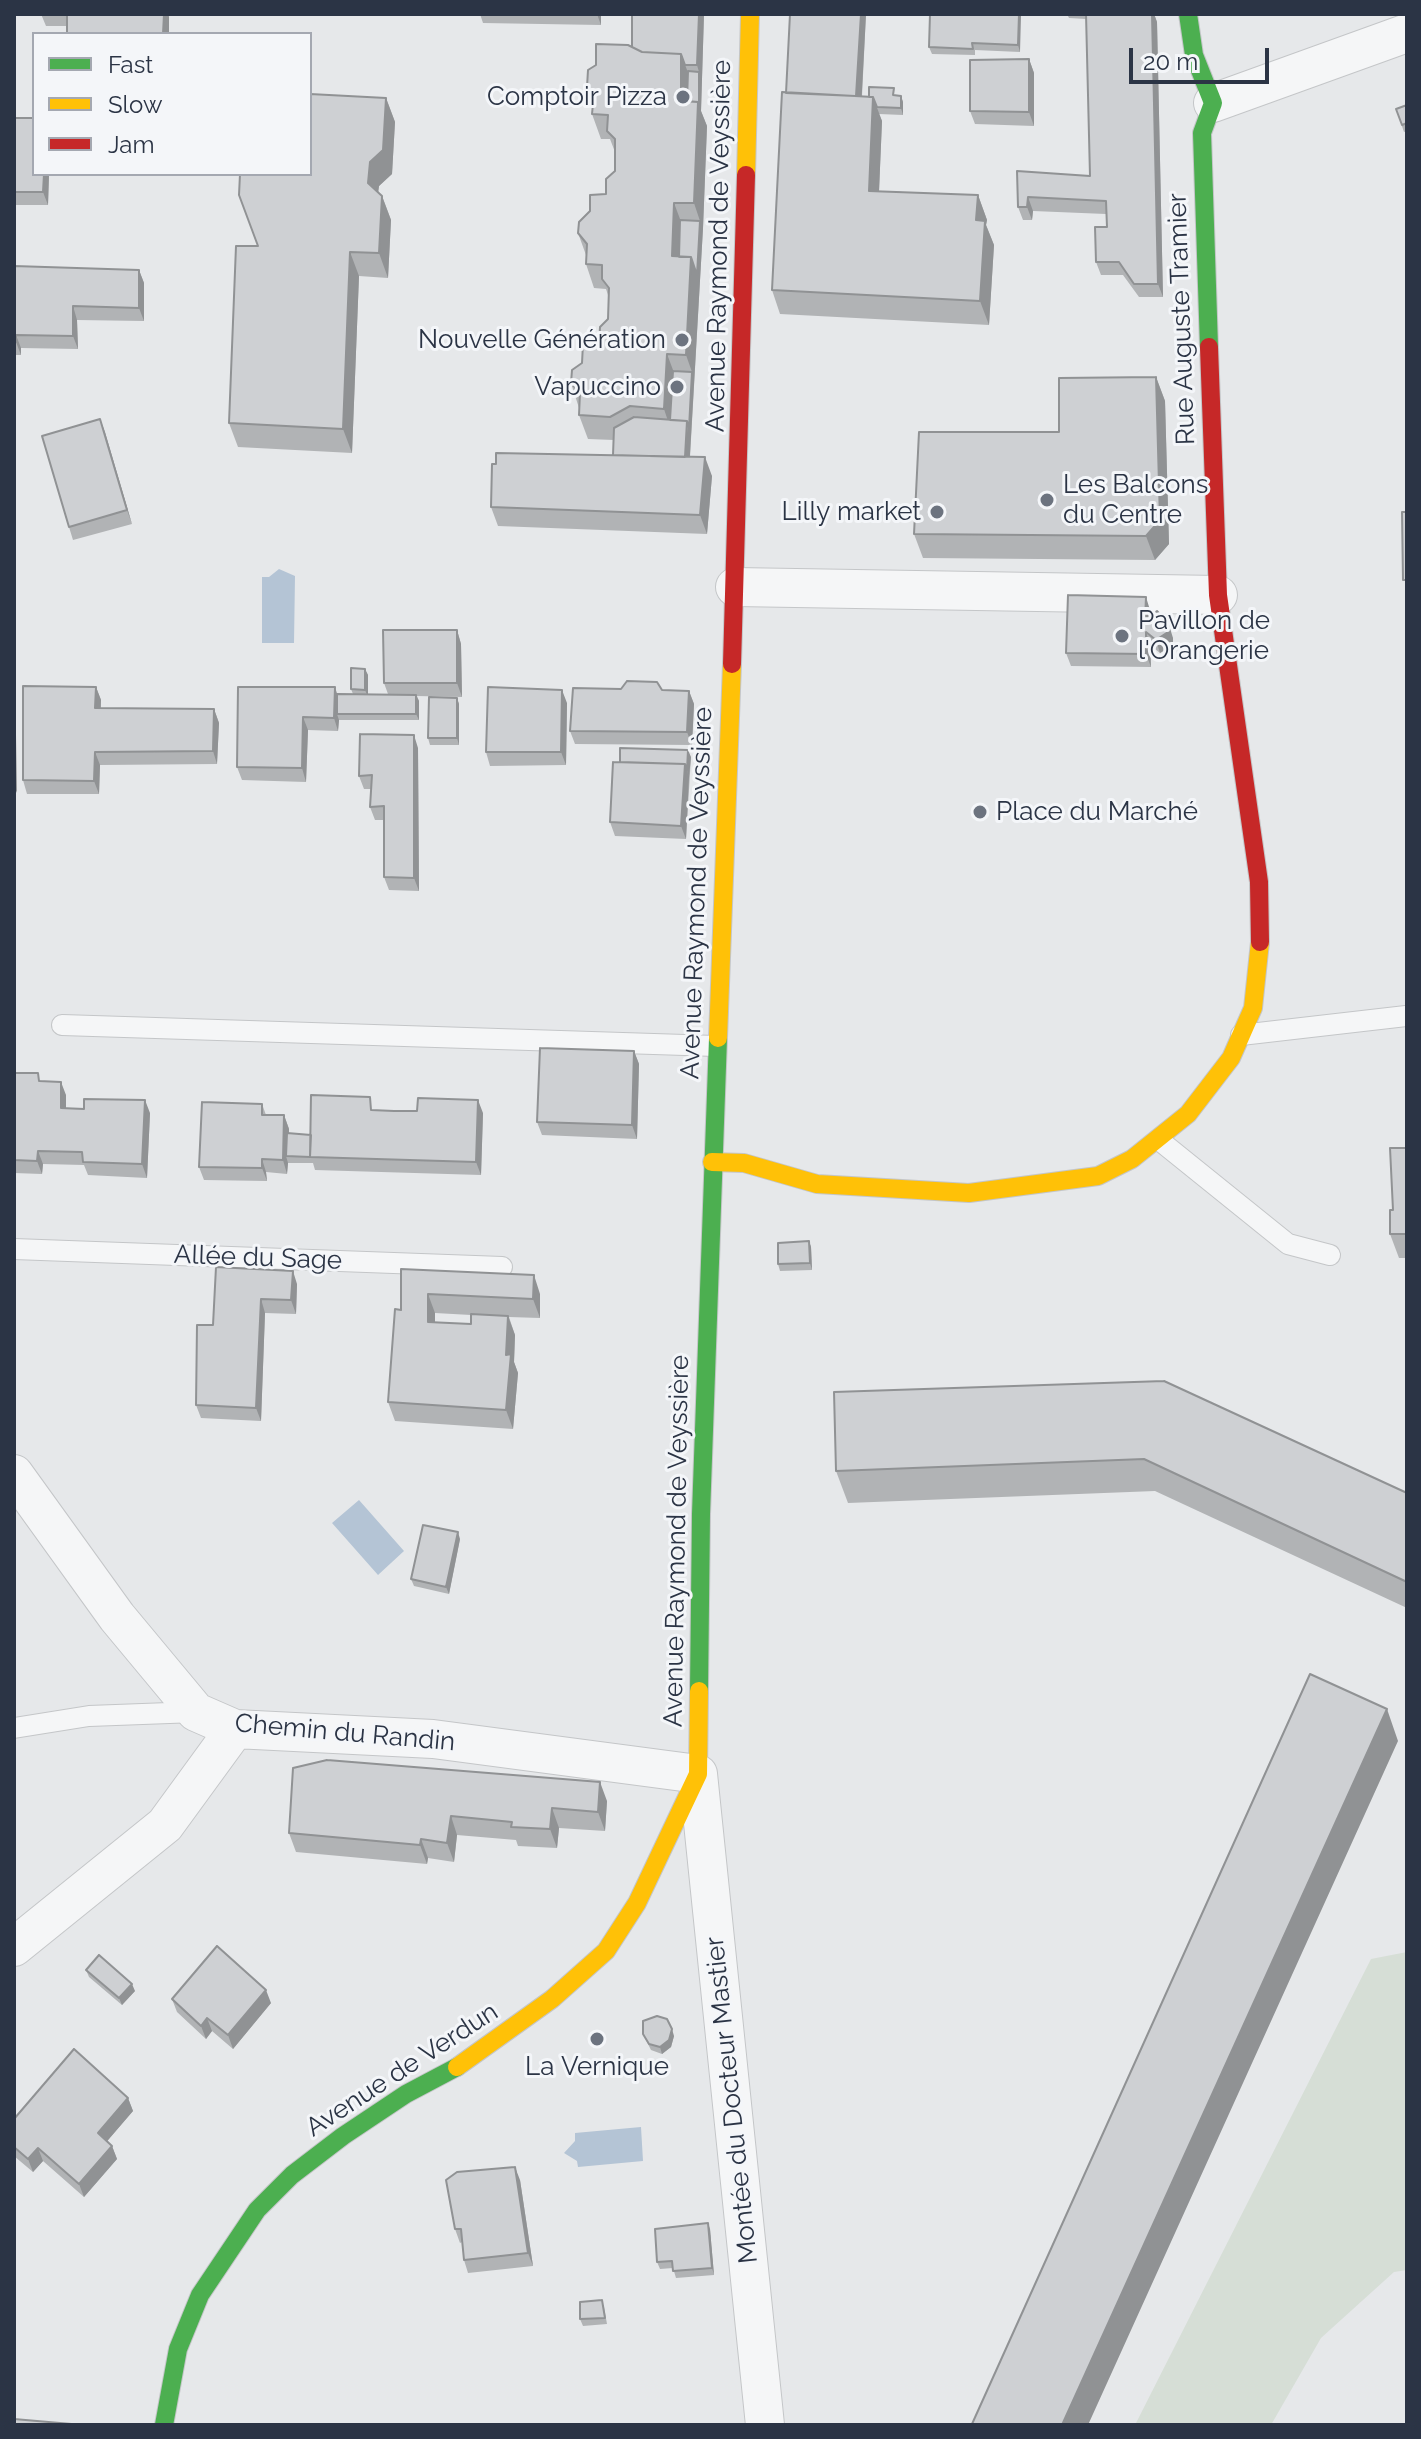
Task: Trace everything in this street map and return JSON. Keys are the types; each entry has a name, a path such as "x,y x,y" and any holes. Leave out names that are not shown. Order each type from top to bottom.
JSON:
{"main road":[{"name":"Avenue Raymond de Veyssière","path":"698,1774 701,1530 716,1046 735,587 750,14"},
{"path":"1188,14 1194,55 1213,103"},
{"name":"Rue Auguste Tramier","path":"712,1162 744,1163 817,1184 969,1193 1098,1176 1159,1140 1188,1114 1213,1084 1241,1035 1253,1008 1260,942 1259,882 1232,676 1218,595 1202,133 1213,103"},
{"name":"Avenue de Verdun","path":"164,2425 178,2349 195,2309 257,2210 292,2175 343,2136 406,2094 468,2061 552,1999 606,1951 637,1903 698,1774"}],"street":[{"path":"1213,103 1407,33"},
{"path":"735,587 1218,595"},
{"name":"Chemin du Randin","path":"14,1474 117,1617 196,1712 235,1729 433,1739 698,1774"},
{"path":"14,1947 165,1825 235,1729"},
{"name":"Montée du Docteur Mastier","path":"698,1774 765,2425"}],"lane":[{"path":"1241,1035 1406,1016"},
{"path":"62,1025 716,1046"},
{"path":"1159,1140 1288,1244 1330,1255"},
{"name":"Allée du Sage","path":"14,1249 502,1267"},
{"path":"14,1728 89,1716 196,1712"}],"shaded area":[{"path":"1407,1952 1407,2270 1394,2272 1321,2338 1271,2425 1135,2425 1371,1959"}],"water":[{"path":"279,569 295,576 294,643 262,643 262,577 269,577"},
{"path":"359,1500 404,1551 378,1575 332,1523"},
{"path":"641,2127 643,2161 578,2167 577,2161 564,2153 575,2141 575,2133"}],"building":[{"path":"67,14 164,14 163,32 67,32"},
{"path":"632,14 699,14 697,65 685,65 681,54 642,52 632,47"},
{"path":"790,14 861,14 856,96 786,93"},
{"path":"930,14 1019,14 1018,45 972,43 973,49 929,47"},
{"path":"1086,14 1152,14 1158,284 1134,284 1119,262 1096,262 1095,227 1107,227 1106,201 1028,197 1027,207 1018,207 1017,171 1090,176"},
{"path":"596,44 628,45 642,52 681,54 681,101 698,102 694,203 674,203 672,256 691,257 686,355 667,354 664,409 630,406 610,417 579,415 580,393 571,383 572,370 582,363 583,344 599,344 600,327 608,319 609,288 602,279 602,265 586,264 587,244 578,233 579,222 590,211 590,195 606,194 606,179 615,171 615,139 607,131 608,115 592,114 594,94 587,87 588,70 596,65"},
{"path":"1029,59 1029,112 970,111 970,60"},
{"path":"688,71 699,72 699,104 687,101"},
{"path":"869,87 894,88 893,95 901,96 901,108 877,107 873,97 869,97"},
{"path":"782,92 873,97 869,191 978,195 976,220 985,221 980,301 772,290"},
{"path":"312,94 386,98 383,150 370,162 368,183 382,196 379,253 350,252 343,429 229,423 236,246 258,246 239,195 240,176 312,176"},
{"path":"1407,105 1407,123 1402,125 1396,109"},
{"path":"14,118 32,118 32,176 44,176 43,192 14,192"},
{"path":"680,220 700,221 697,275 691,257 679,257"},
{"path":"14,266 139,270 139,308 73,306 73,336 16,335 14,342"},
{"path":"673,371 692,372 689,428 687,421 670,420"},
{"name":"Les Balcons du Centre","path":"1156,377 1160,520 1146,536 914,534 919,432 1059,432 1059,378"},
{"path":"634,417 687,421 685,457 613,455 614,428"},
{"path":"100,419 127,510 69,527 42,436"},
{"path":"496,453 705,457 700,515 491,507 492,464 496,464"},
{"path":"1402,512 1407,512 1407,580 1403,580"},
{"name":"Pavillon de l'Orangerie","path":"1068,595 1146,597 1145,620 1157,611 1169,625 1168,632 1156,640 1146,632 1146,654 1066,653"},
{"path":"383,630 457,630 457,683 384,683"},
{"path":"351,668 365,669 365,690 351,689"},
{"path":"627,681 657,682 662,690 689,691 687,732 570,731 573,688 621,689"},
{"path":"23,686 96,687 95,708 214,709 213,751 95,752 94,781 23,780"},
{"path":"238,687 335,687 334,718 303,717 302,768 237,767"},
{"path":"488,687 562,690 561,752 486,752"},
{"path":"337,694 416,695 416,714 337,714"},
{"path":"429,697 457,698 457,738 428,738"},
{"path":"360,734 414,735 414,878 384,877 384,806 370,807 372,775 359,776"},
{"path":"620,748 688,750 687,770 685,764 620,762"},
{"path":"613,762 685,764 681,826 610,822"},
{"path":"540,1048 634,1051 632,1125 537,1122"},
{"path":"14,1073 38,1073 39,1081 61,1082 61,1108 84,1109 84,1099 145,1100 142,1164 83,1162 82,1152 38,1151 37,1161 14,1160"},
{"path":"311,1095 370,1097 371,1110 394,1111 417,1111 418,1098 478,1100 476,1162 310,1157"},
{"path":"202,1102 262,1104 262,1115 284,1115 283,1160 262,1159 262,1168 199,1167"},
{"path":"287,1133 311,1135 310,1157 286,1156"},
{"path":"1390,1148 1407,1148 1407,1234 1390,1234 1390,1210 1393,1210"},
{"path":"809,1241 810,1263 778,1264 778,1243"},
{"path":"216,1267 293,1271 291,1300 261,1299 256,1408 196,1405 197,1325 213,1325"},
{"path":"401,1269 534,1275 533,1299 428,1294 428,1322 471,1324 471,1314 508,1316 506,1355 511,1354 506,1410 388,1402 395,1309 401,1310"},
{"path":"1164,1381 1407,1493 1407,1582 1144,1459 836,1471 834,1392"},
{"path":"423,1525 458,1532 446,1587 411,1579"},
{"path":"1310,1674 1387,1709 1062,2425 972,2424"},
{"path":"327,1760 600,1782 598,1812 552,1808 550,1829 511,1827 512,1822 451,1816 447,1843 421,1839 420,1845 289,1833 293,1768"},
{"path":"217,1946 266,1990 228,2035 207,2018 201,2026 172,1999"},
{"path":"99,1955 132,1984 119,1998 86,1970"},
{"path":"657,2016 667,2019 672,2029 669,2040 660,2047 649,2044 643,2034 643,2021"},
{"path":"74,2049 128,2098 98,2133 112,2146 79,2184 38,2148 28,2159 14,2147 14,2119"},
{"path":"515,2167 528,2253 464,2260 461,2229 455,2229 446,2180 457,2172"},
{"path":"708,2223 712,2268 673,2271 672,2261 657,2262 655,2229"},
{"path":"602,2300 605,2318 580,2319 580,2302"},
{"path":"14,2419 83,2425 14,2425"}],"traffic: fast":[{"path":"1188,14 1194,55 1213,103 1202,133 1209,347"},
{"path":"699,1691 701,1514 718,1038"},
{"path":"164,2425 178,2349 200,2295 257,2210 292,2175 343,2136 406,2094 457,2067"}],"traffic: slow":[{"path":"746,175 750,14"},
{"path":"718,1038 732,664"},
{"path":"712,1162 744,1163 817,1184 969,1193 1098,1176 1132,1159 1188,1114 1231,1058 1253,1008 1260,942"},
{"path":"457,2067 552,1999 606,1951 637,1903 698,1774 699,1691"}],"traffic: jam":[{"path":"732,664 746,175"},
{"path":"1209,347 1218,595 1259,882 1260,942"}],"place":[{"name":"Comptoir Pizza","path":"683,97"},
{"name":"Nouvelle Génération","path":"682,340"},
{"name":"Vapuccino","path":"677,387"},
{"name":"Les Balcons du Centre","path":"1047,500"},
{"name":"Lilly market","path":"937,512"},
{"name":"Pavillon de l'Orangerie","path":"1122,636"},
{"name":"Place du Marché","path":"980,812"},
{"name":"La Vernique","path":"597,2039"}]}
